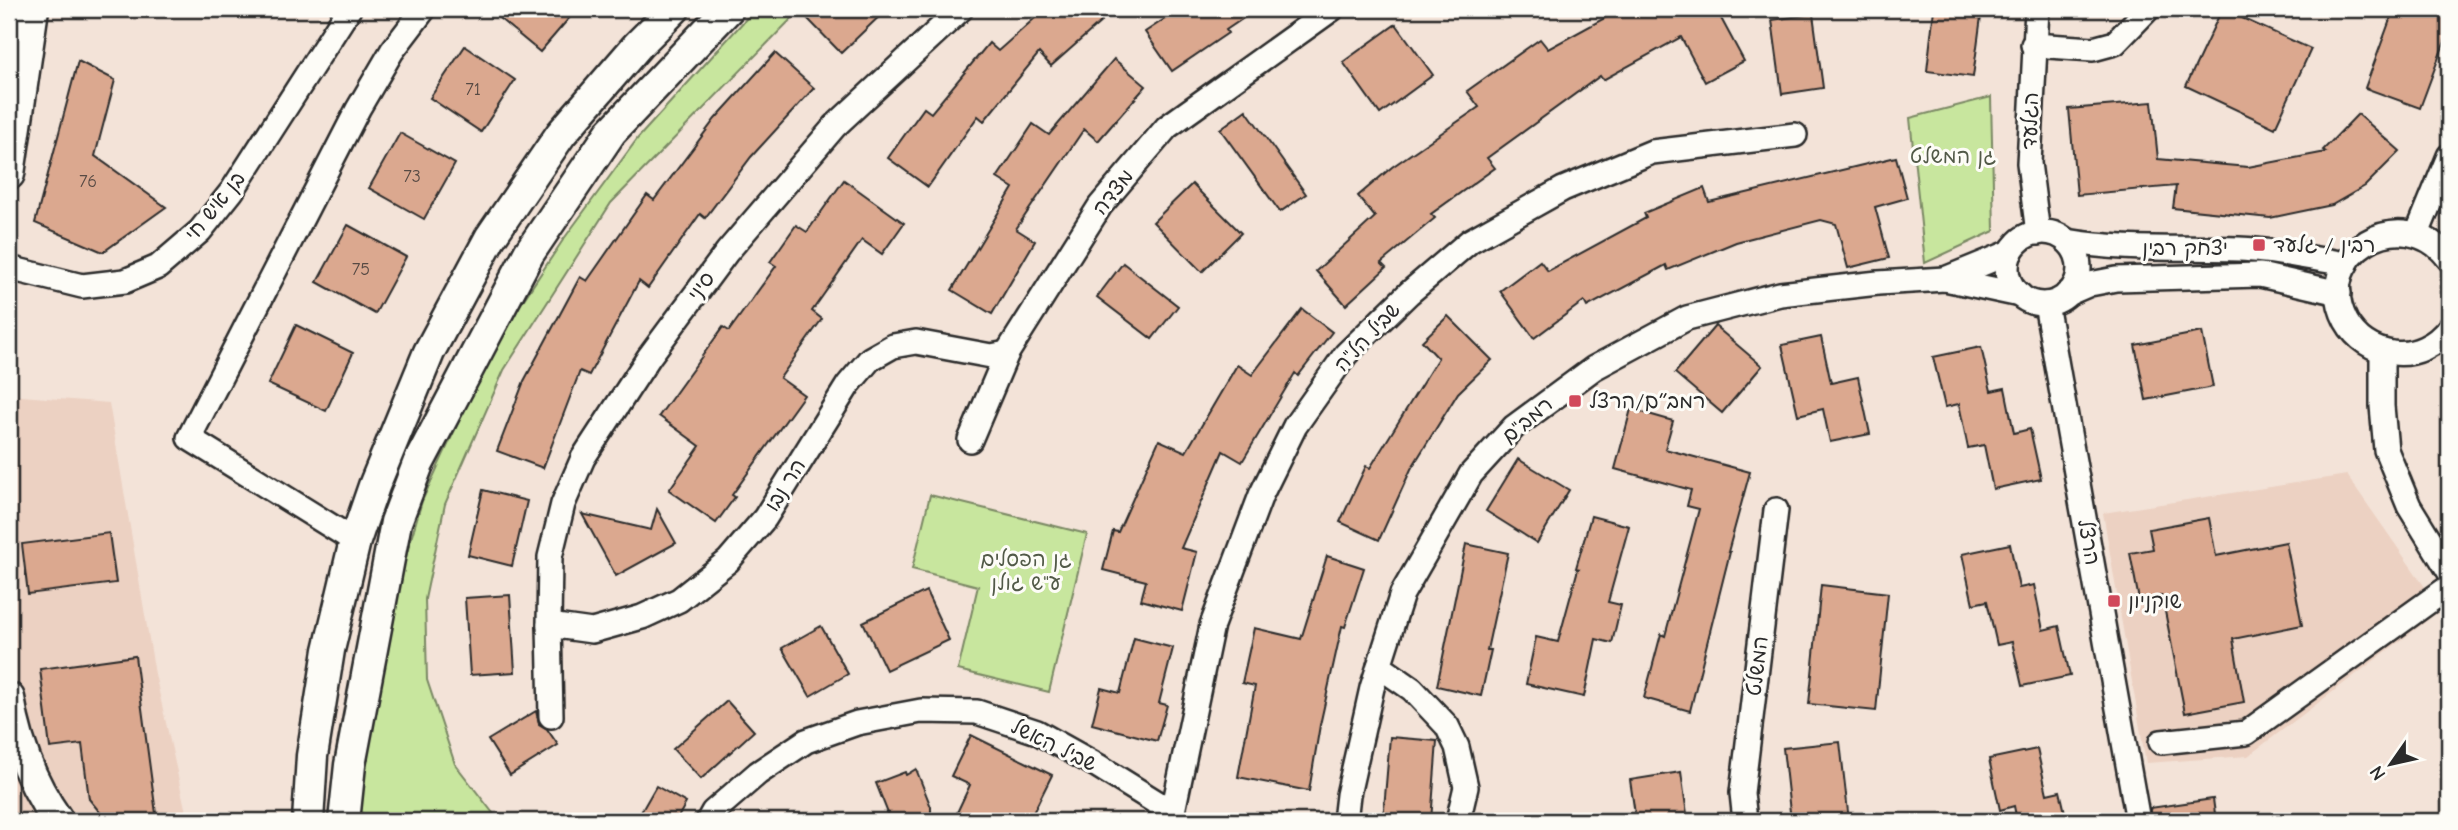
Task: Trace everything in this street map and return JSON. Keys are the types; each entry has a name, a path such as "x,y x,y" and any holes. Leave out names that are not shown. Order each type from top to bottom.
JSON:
{"main road":[{"path":"9,174 33,9"},
{"path":"308,821 312,756 329,650 355,541 374,486 429,352 490,238 561,134 638,45 674,9"},
{"path":"344,821 350,765 396,522 418,464 529,253 611,132 728,9"},
{"path":"9,698 20,753 39,796 58,821"}],"street":[{"name":"בן איש חי","path":"9,268 82,286 125,281 158,267 200,231 232,191 349,9"},
{"path":"355,541 189,438 358,110 393,51 424,9"},
{"name":"סיני","path":"551,716 550,557 563,504 583,458 649,357 727,252 835,126 961,9"},
{"name":"מצדה","path":"970,440 1007,353 1100,206 1167,127 1332,9"},
{"name":"הגלעד","path":"2037,9 2033,45 2029,163 2038,233"},
{"path":"2033,45 2093,49 2115,43 2148,9"},
{"name":"שביל הל\"ה","path":"1171,816 1212,625 1261,495 1295,426 1346,354 1409,293 1470,242 1563,189 1653,152 1795,135"},
{"path":"2417,234 2449,156"},
{"path":"2038,233 2056,235 2067,242 2074,252 2078,271 2075,284 2057,299 2029,301 2020,295 2009,278 2007,265 2011,252 2022,240 2038,233"},
{"path":"2449,259 2431,241 2417,234 2392,233 2369,240 2346,264 2339,293 2342,313 2351,330 2365,343 2382,351 2399,354 2415,352 2429,346 2449,328"},
{"name":"יצחק רבין","path":"2067,242 2099,247 2242,249 2346,264"},
{"name":"רמב\"ם","path":"1945,279 2011,252"},
{"name":"יצחק רבין","path":"2057,299 2090,284 2116,279 2260,275 2339,293"},
{"name":"רמב\"ם","path":"1345,821 1348,795 1372,688 1402,594 1471,474 1514,427 1594,368 1687,318 1780,294 1878,283 1945,279 2020,295"},
{"name":"הרצל","path":"2057,299 2138,821"},
{"name":"הר נבו","path":"549,625 593,631 642,617 679,600 728,561 765,517 848,385 870,359 893,346 916,342 991,356 1007,353"},
{"path":"2382,351 2382,406 2386,450 2409,506 2449,571"},
{"name":"המשלט","path":"1745,821 1742,793 1776,510"},
{"path":"2161,742 2246,733 2449,587"},
{"path":"1379,666 1412,689 1447,726 1457,747 1466,787 1458,821"},
{"name":"שביל האשל","path":"708,821 713,812 758,773 806,741 857,723 921,711 977,712 1037,732 1098,766 1171,816"}],"shaded area":[{"path":"9,395 109,403 155,674 188,821 9,821"},
{"name":"שוקניון","path":"2347,475 2441,610 2248,756 2146,763 2103,513"}],"green space":[{"path":"755,9 801,9 611,203 504,370 445,504 425,599 427,680 455,764 499,821 360,821 367,750 394,598 422,501 495,343 563,240 638,138"},
{"name":"גן המשלט","path":"1991,97 1994,231 1925,263 1910,118"},
{"name":"גן הפסלים ע\"ש גולן","path":"930,495 1087,534 1049,692 958,670 978,586 912,569"}],"building":[{"path":"488,9 577,9 540,52"},
{"path":"816,9 887,9 841,53 807,18"},
{"path":"1045,9 1091,9 1102,21 1051,66 1039,53 984,121 978,116 928,187 888,158 924,108 931,113 989,43 998,51"},
{"path":"1180,9 1257,9 1226,30 1228,33 1172,71 1145,32"},
{"path":"1621,9 1716,9 1744,61 1705,82 1681,37 1603,80 1600,76 1487,158 1495,168 1431,214 1435,218 1381,263 1386,268 1346,305 1316,271 1375,217 1358,196 1392,167 1479,107 1467,91 1540,39 1548,49"},
{"path":"1934,9 1982,9 1973,77 1927,71"},
{"path":"2222,9 2311,49 2275,128 2186,86"},
{"path":"2394,9 2449,9 2449,30 2420,108 2365,88"},
{"path":"1813,14 1823,88 1782,94 1772,20"},
{"path":"1396,24 1433,75 1380,114 1343,62"},
{"path":"465,46 515,80 481,132 430,98"},
{"path":"775,53 814,88 751,157 705,218 700,214 648,288 639,281 589,375 580,371 543,468 497,451 524,381 580,277 587,281 647,195 654,200 715,119"},
{"path":"1114,59 1146,86 1098,141 1084,129 1016,229 1035,241 992,314 952,290 1013,188 997,178 1033,124 1049,135"},
{"path":"78,61 115,80 95,156 166,207 103,252 35,223"},
{"path":"2152,102 2158,159 2248,167 2326,152 2323,150 2358,114 2400,151 2365,186 2332,205 2270,218 2173,208 2176,186 2077,195 2069,109"},
{"path":"1246,110 1306,194 1280,212 1220,129"},
{"path":"400,133 455,164 424,219 369,188"},
{"path":"1896,157 1907,198 1875,207 1889,258 1848,268 1836,224 1821,220 1736,242 1668,270 1666,265 1587,307 1584,301 1534,338 1500,291 1540,261 1548,271 1646,218 1644,213 1704,188 1709,202"},
{"path":"844,180 904,223 882,254 862,240 812,311 822,319 780,378 804,395 732,495 735,497 716,523 669,490 700,446 659,416 723,327 729,331 776,266 770,262 796,225 807,232"},
{"path":"1192,184 1241,233 1202,272 1153,222"},
{"path":"348,225 406,257 375,314 317,282"},
{"path":"1123,263 1178,306 1152,339 1097,297"},
{"path":"1302,309 1332,332 1298,376 1295,373 1242,462 1223,451 1181,548 1197,552 1182,611 1141,600 1146,581 1103,570 1113,531 1118,532 1159,440 1186,452 1237,365 1252,375"},
{"path":"1448,316 1492,360 1458,393 1411,469 1379,540 1340,522 1366,466 1370,468 1438,358 1422,341"},
{"path":"296,325 353,353 326,411 268,384"},
{"path":"1715,326 1762,366 1722,413 1675,373"},
{"path":"2202,332 2213,387 2146,400 2135,345"},
{"path":"1821,337 1831,383 1858,377 1870,434 1830,442 1823,409 1798,415 1782,345"},
{"path":"1981,347 1991,391 2005,388 2014,433 2030,429 2041,479 1993,489 1984,445 1968,448 1959,404 1945,407 1933,357"},
{"path":"1631,409 1673,421 1665,449 1750,472 1690,711 1644,698 1661,634 1665,636 1699,509 1687,506 1691,490 1615,469"},
{"path":"1518,459 1569,490 1537,543 1486,511"},
{"path":"483,490 527,501 512,566 468,555"},
{"path":"657,509 676,543 616,576 582,514 651,530"},
{"path":"1591,516 1629,526 1608,602 1621,605 1612,643 1596,639 1584,697 1526,684 1536,637 1558,642 1580,569 1576,568"},
{"path":"2209,518 2216,556 2286,542 2302,625 2233,639 2244,702 2185,713 2162,596 2139,600 2130,553 2153,549 2149,529"},
{"path":"109,533 116,583 28,594 22,544"},
{"path":"1466,544 1508,553 1487,650 1491,650 1481,696 1437,686"},
{"path":"2010,544 2019,588 2034,585 2043,630 2059,626 2070,676 2022,686 2012,642 1997,645 1987,601 1973,604 1962,554"},
{"path":"1327,556 1364,568 1345,627 1342,626 1320,725 1309,791 1238,777 1255,686 1242,683 1254,628 1301,639"},
{"path":"1821,585 1888,593 1876,711 1809,704"},
{"path":"926,591 949,640 886,670 863,622"},
{"path":"510,595 515,672 470,675 465,598"},
{"path":"821,626 848,674 810,696 782,648"},
{"path":"1134,638 1173,648 1159,703 1167,705 1157,741 1092,724 1101,688 1120,693"},
{"path":"135,656 157,821 107,821 89,799 82,744 50,748 40,669"},
{"path":"727,701 754,731 701,779 673,749"},
{"path":"536,711 539,724 547,729 558,745 510,775 488,740"},
{"path":"971,735 1052,775 1029,821 953,821 970,785 951,776"},
{"path":"1390,737 1437,741 1431,821 1383,821"},
{"path":"1840,742 1849,821 1791,821 1783,748"},
{"path":"2037,749 2047,794 2060,791 2067,821 2017,821 2014,806 2000,810 1989,759"},
{"path":"916,769 931,807 931,815 915,821 891,821 876,783 905,772 906,775"},
{"path":"1681,772 1688,821 1636,821 1630,780"},
{"path":"656,786 686,803 676,821 636,821"},
{"path":"2213,799 2216,821 2152,821 2150,808"}],"place":[{"name":"רבין / גלעד","path":"2259,245"},
{"name":"רמב״ם/הרצל","path":"1575,401"},
{"name":"שוקניון","path":"2114,601"}]}
